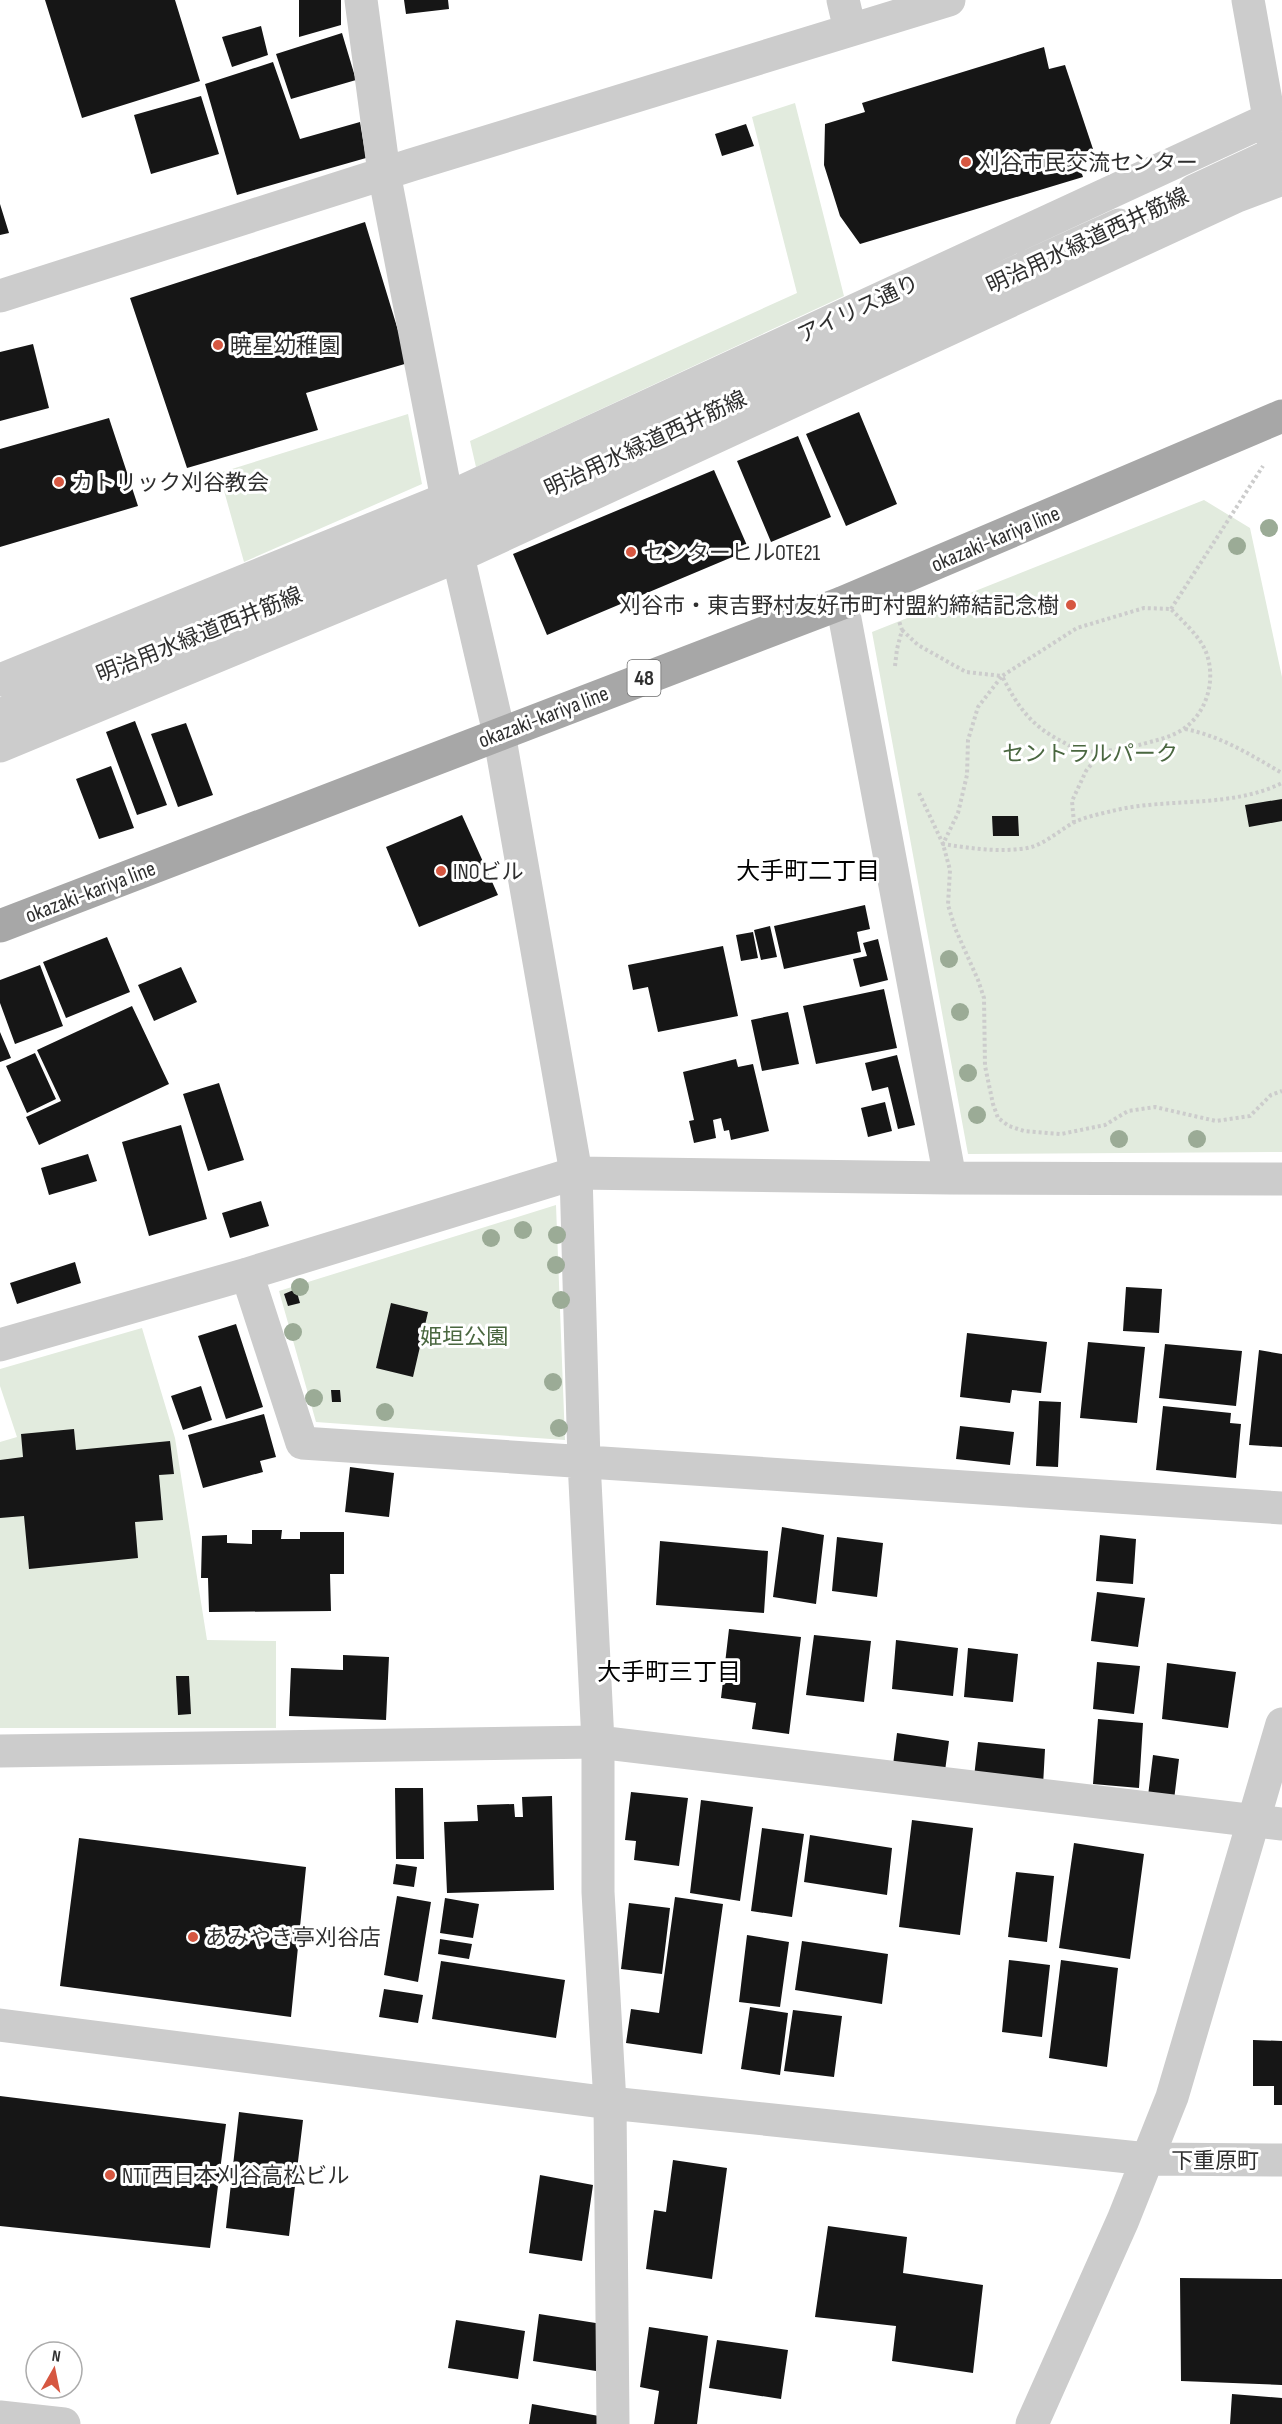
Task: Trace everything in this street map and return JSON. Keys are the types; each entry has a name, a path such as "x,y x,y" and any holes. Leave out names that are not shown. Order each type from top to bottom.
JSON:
{"main road":[{"name":"okazaki-kariya line","path":"0,926 842,603 1282,416"}],"street":[{"path":"361,0 384,173 446,499 499,733 576,1173 584,1461 598,1742 598,1892 610,2103 613,2424"},
{"path":"0,296 384,173 847,15 949,0"},
{"path":"1248,0 1276,116 1281,169"},
{"name":"アイリス通り","path":"0,680 446,499 1276,116"},
{"name":"明治用水緑道西井筋線","path":"0,715 456,543 1281,169"},
{"path":"0,746 456,543"},
{"path":"842,603 950,1178"},
{"path":"0,1345 247,1274 576,1173 950,1178 1282,1179"},
{"path":"247,1274 302,1443 1282,1508"},
{"path":"1032,2424 1148,2160 1172,2097 1267,1822 1282,1724"},
{"path":"0,1751 598,1742 1267,1822"},
{"name":"下重原町","path":"0,2025 610,2103 1148,2160 1282,2160"},
{"path":"0,2417 64,2424"}],"path":[{"path":"1171,609 1264,465"},
{"path":"885,585 902,630 918,645 966,672 1002,676"},
{"path":"943,844 958,813 967,775 968,740 978,707 1002,676 1077,628 1144,608 1171,609 1194,633 1206,652 1211,680 1205,703 1184,729 1156,740 1128,747 1079,750 1035,726 1016,702 1002,676"},
{"path":"894,672 902,630"},
{"path":"1184,729 1203,732 1282,773"},
{"path":"1074,823 1072,801 1086,771 1102,750"},
{"path":"943,844 984,850 1023,849 1049,840 1074,823 1111,811 1138,806 1227,799 1269,789 1282,783"},
{"path":"918,791 943,844 950,870 948,904 984,998 985,1066 998,1118 1009,1126 1024,1131 1061,1134 1105,1125 1128,1111 1155,1107 1216,1121 1250,1116 1271,1095 1282,1091"}],"green space":[{"path":"795,103 844,296 476,467 470,441 797,293 752,117"},
{"path":"408,414 422,484 244,562 219,473"},
{"name":"セントラルパーク","path":"1204,500 1250,528 1282,677 1282,1152 968,1154 872,632"},
{"name":"姫垣公園","path":"556,1205 565,1440 316,1422 279,1291"},
{"path":"142,1328 175,1438 207,1640 276,1641 276,1728 0,1728 0,1442 17,1437 0,1386 0,1369"}],"building":[{"path":"45,0 175,0 200,81 82,118"},
{"path":"299,0 341,0 341,25 299,37"},
{"path":"404,0 448,0 449,9 406,14"},
{"path":"261,26 268,55 232,67 222,37"},
{"path":"342,33 356,80 291,99 276,54"},
{"path":"1044,47 1049,69 1065,65 1093,149 1076,156 1083,177 860,244 840,216 824,165 825,124 865,112 862,103"},
{"path":"273,62 300,139 360,122 366,158 237,195 205,84"},
{"path":"201,96 219,154 151,174 134,115"},
{"path":"746,124 754,146 722,156 715,134"},
{"path":"0,204 9,233 0,235"},
{"path":"365,222 408,363 306,393 318,430 187,468 130,298"},
{"path":"33,344 49,408 0,421 0,352"},
{"path":"859,412 897,504 846,526 806,434"},
{"path":"109,418 138,506 0,547 0,449"},
{"path":"798,436 831,517 771,542 737,461"},
{"name":"センターヒルOTE21","path":"714,470 749,550 547,635 513,554"},
{"path":"135,721 167,805 137,815 106,732"},
{"path":"186,723 213,795 178,807 151,734"},
{"path":"111,766 134,828 99,839 76,779"},
{"path":"1282,799 1282,821 1249,827 1245,805"},
{"name":"INOビル","path":"462,815 498,895 419,927 386,847"},
{"path":"992,816 1018,816 1019,836 993,836"},
{"path":"865,905 870,929 857,932 861,952 784,969 774,926"},
{"path":"770,926 777,957 761,960 754,930"},
{"path":"753,932 758,958 741,961 736,935"},
{"path":"107,937 130,992 66,1018 43,962"},
{"path":"878,939 888,980 860,987 853,959 867,956 863,943"},
{"path":"723,946 738,1016 658,1032 648,987 633,990 628,965"},
{"path":"40,965 63,1026 15,1044 0,1003 0,980"},
{"path":"181,967 197,1002 154,1021 138,985"},
{"path":"884,989 897,1048 816,1064 803,1006"},
{"path":"132,1006 169,1084 39,1145 26,1117 61,1101 37,1050"},
{"path":"788,1012 799,1064 762,1071 751,1020"},
{"path":"0,1032 11,1058 0,1062"},
{"path":"35,1053 56,1099 27,1113 6,1066"},
{"path":"897,1055 915,1125 898,1129 888,1087 872,1091 865,1063"},
{"path":"736,1059 738,1067 753,1064 769,1131 731,1140 729,1130 724,1131 721,1118 713,1120 716,1138 694,1143 689,1121 694,1120 683,1072"},
{"path":"219,1083 244,1160 208,1171 183,1094"},
{"path":"885,1102 892,1131 868,1137 861,1108"},
{"path":"181,1125 207,1219 149,1236 122,1142"},
{"path":"88,1154 97,1181 49,1195 41,1168"},
{"path":"261,1201 269,1226 230,1238 222,1213"},
{"path":"75,1262 81,1283 17,1304 10,1283"},
{"path":"1126,1287 1162,1289 1159,1333 1123,1331"},
{"path":"296,1289 300,1303 288,1306 284,1294"},
{"path":"391,1303 428,1312 413,1377 376,1368"},
{"path":"236,1324 263,1407 226,1419 198,1336"},
{"path":"967,1333 1047,1342 1041,1393 1012,1390 1010,1403 960,1397"},
{"path":"1088,1342 1145,1347 1137,1423 1080,1418"},
{"path":"1165,1344 1242,1351 1236,1406 1159,1398"},
{"path":"1259,1350 1282,1354 1282,1447 1249,1445"},
{"path":"201,1386 212,1420 183,1430 171,1396"},
{"path":"331,1390 340,1390 341,1402 332,1402"},
{"path":"1039,1401 1061,1402 1058,1467 1036,1466"},
{"path":"1163,1406 1231,1413 1230,1423 1241,1424 1236,1478 1156,1470"},
{"path":"264,1414 276,1457 260,1461 263,1472 203,1488 188,1435"},
{"path":"960,1426 1014,1432 1010,1465 956,1459"},
{"path":"74,1429 76,1450 170,1441 174,1474 159,1475 163,1520 135,1522 138,1558 29,1569 24,1516 0,1518 0,1460 23,1457 21,1434"},
{"path":"350,1467 394,1473 389,1517 345,1512"},
{"path":"782,1527 824,1535 816,1604 773,1597"},
{"path":"252,1530 282,1530 281,1539 300,1539 300,1532 344,1532 344,1574 330,1574 331,1611 209,1612 208,1578 201,1578 202,1536 227,1535 227,1543 252,1544"},
{"path":"1100,1535 1136,1539 1133,1584 1096,1581"},
{"path":"837,1537 883,1543 877,1597 832,1591"},
{"path":"660,1541 768,1551 764,1613 656,1605"},
{"path":"1097,1592 1145,1598 1138,1647 1091,1641"},
{"path":"729,1629 801,1637 789,1734 752,1729 756,1703 721,1698"},
{"path":"814,1635 871,1641 864,1702 806,1695"},
{"path":"896,1640 958,1648 953,1696 892,1689"},
{"path":"968,1648 1018,1654 1013,1702 964,1697"},
{"path":"343,1655 389,1657 386,1720 289,1716 291,1668 343,1670"},
{"path":"1097,1662 1140,1666 1134,1714 1093,1709"},
{"path":"1167,1663 1236,1672 1228,1728 1162,1719"},
{"path":"176,1676 189,1676 191,1714 178,1715"},
{"path":"1098,1719 1143,1723 1139,1788 1093,1784"},
{"path":"897,1733 949,1741 945,1771 893,1765"},
{"path":"978,1742 1045,1749 1043,1786 974,1777"},
{"path":"1153,1755 1179,1759 1174,1800 1148,1796"},
{"path":"395,1788 423,1788 424,1859 396,1859"},
{"path":"631,1792 688,1798 679,1866 634,1860 636,1841 625,1840"},
{"path":"552,1796 554,1890 447,1893 444,1822 478,1821 477,1805 514,1804 515,1817 523,1817 522,1797"},
{"path":"701,1800 753,1807 740,1901 690,1893"},
{"path":"912,1820 973,1828 960,1935 899,1927"},
{"path":"762,1828 804,1834 792,1917 751,1911"},
{"path":"810,1835 892,1848 887,1895 804,1882"},
{"path":"79,1838 306,1867 291,2017 60,1986"},
{"path":"1074,1843 1144,1854 1130,1959 1059,1948"},
{"path":"396,1864 417,1867 414,1887 393,1884"},
{"path":"1016,1872 1054,1876 1047,1942 1008,1937"},
{"path":"397,1896 431,1902 418,1982 384,1975"},
{"path":"675,1897 723,1904 702,2054 626,2043 631,2009 659,2013"},
{"path":"445,1898 479,1904 473,1938 440,1933"},
{"path":"629,1903 670,1908 662,1974 621,1969"},
{"path":"747,1935 789,1942 780,2007 739,2002"},
{"path":"440,1939 472,1944 469,1959 438,1954"},
{"path":"802,1941 888,1954 882,2004 795,1990"},
{"path":"1009,1960 1050,1965 1042,2037 1002,2032"},
{"path":"1061,1960 1118,1968 1107,2067 1049,2058"},
{"path":"441,1961 565,1980 556,2038 432,2019"},
{"path":"384,1989 423,1995 418,2023 379,2017"},
{"path":"750,2007 788,2013 780,2075 741,2069"},
{"path":"793,2010 842,2016 834,2077 784,2071"},
{"path":"1253,2040 1282,2041 1282,2105 1274,2105 1274,2086 1253,2086"},
{"name":"NTT西日本刈谷高松ビル","path":"0,2096 226,2124 210,2248 0,2226"},
{"path":"239,2112 303,2120 289,2236 226,2228"},
{"path":"673,2160 727,2168 712,2279 646,2269 654,2210 666,2212"},
{"path":"540,2175 593,2185 582,2261 529,2253"},
{"path":"828,2226 907,2237 903,2273 983,2285 973,2373 892,2361 896,2326 815,2317"},
{"path":"1180,2278 1282,2279 1282,2385 1181,2381"},
{"path":"539,2314 602,2324 596,2371 533,2361"},
{"path":"456,2320 525,2331 518,2379 448,2368"},
{"path":"649,2327 708,2336 697,2424 654,2424 659,2391 640,2387"},
{"path":"717,2340 788,2350 781,2399 709,2388"},
{"path":"1232,2394 1282,2398 1282,2424 1230,2424"},
{"path":"532,2404 599,2416 597,2424 529,2424"}],"place":[{"name":"刈谷市民交流センター","path":"966,162"},
{"name":"暁星幼稚園","path":"218,345"},
{"name":"カトリック刈谷教会","path":"59,482"},
{"name":"センターヒルOTE21","path":"631,552"},
{"name":"刈谷市・東吉野村友好市町村盟約締結記念樹","path":"1071,605"},
{"name":"INOビル","path":"441,871"},
{"name":"あみやき亭刈谷店","path":"193,1937"},
{"name":"NTT西日本刈谷高松ビル","path":"110,2175"}],"district":[{"name":"大手町二丁目","path":"808,871"},
{"name":"大手町三丁目","path":"669,1672"}]}
